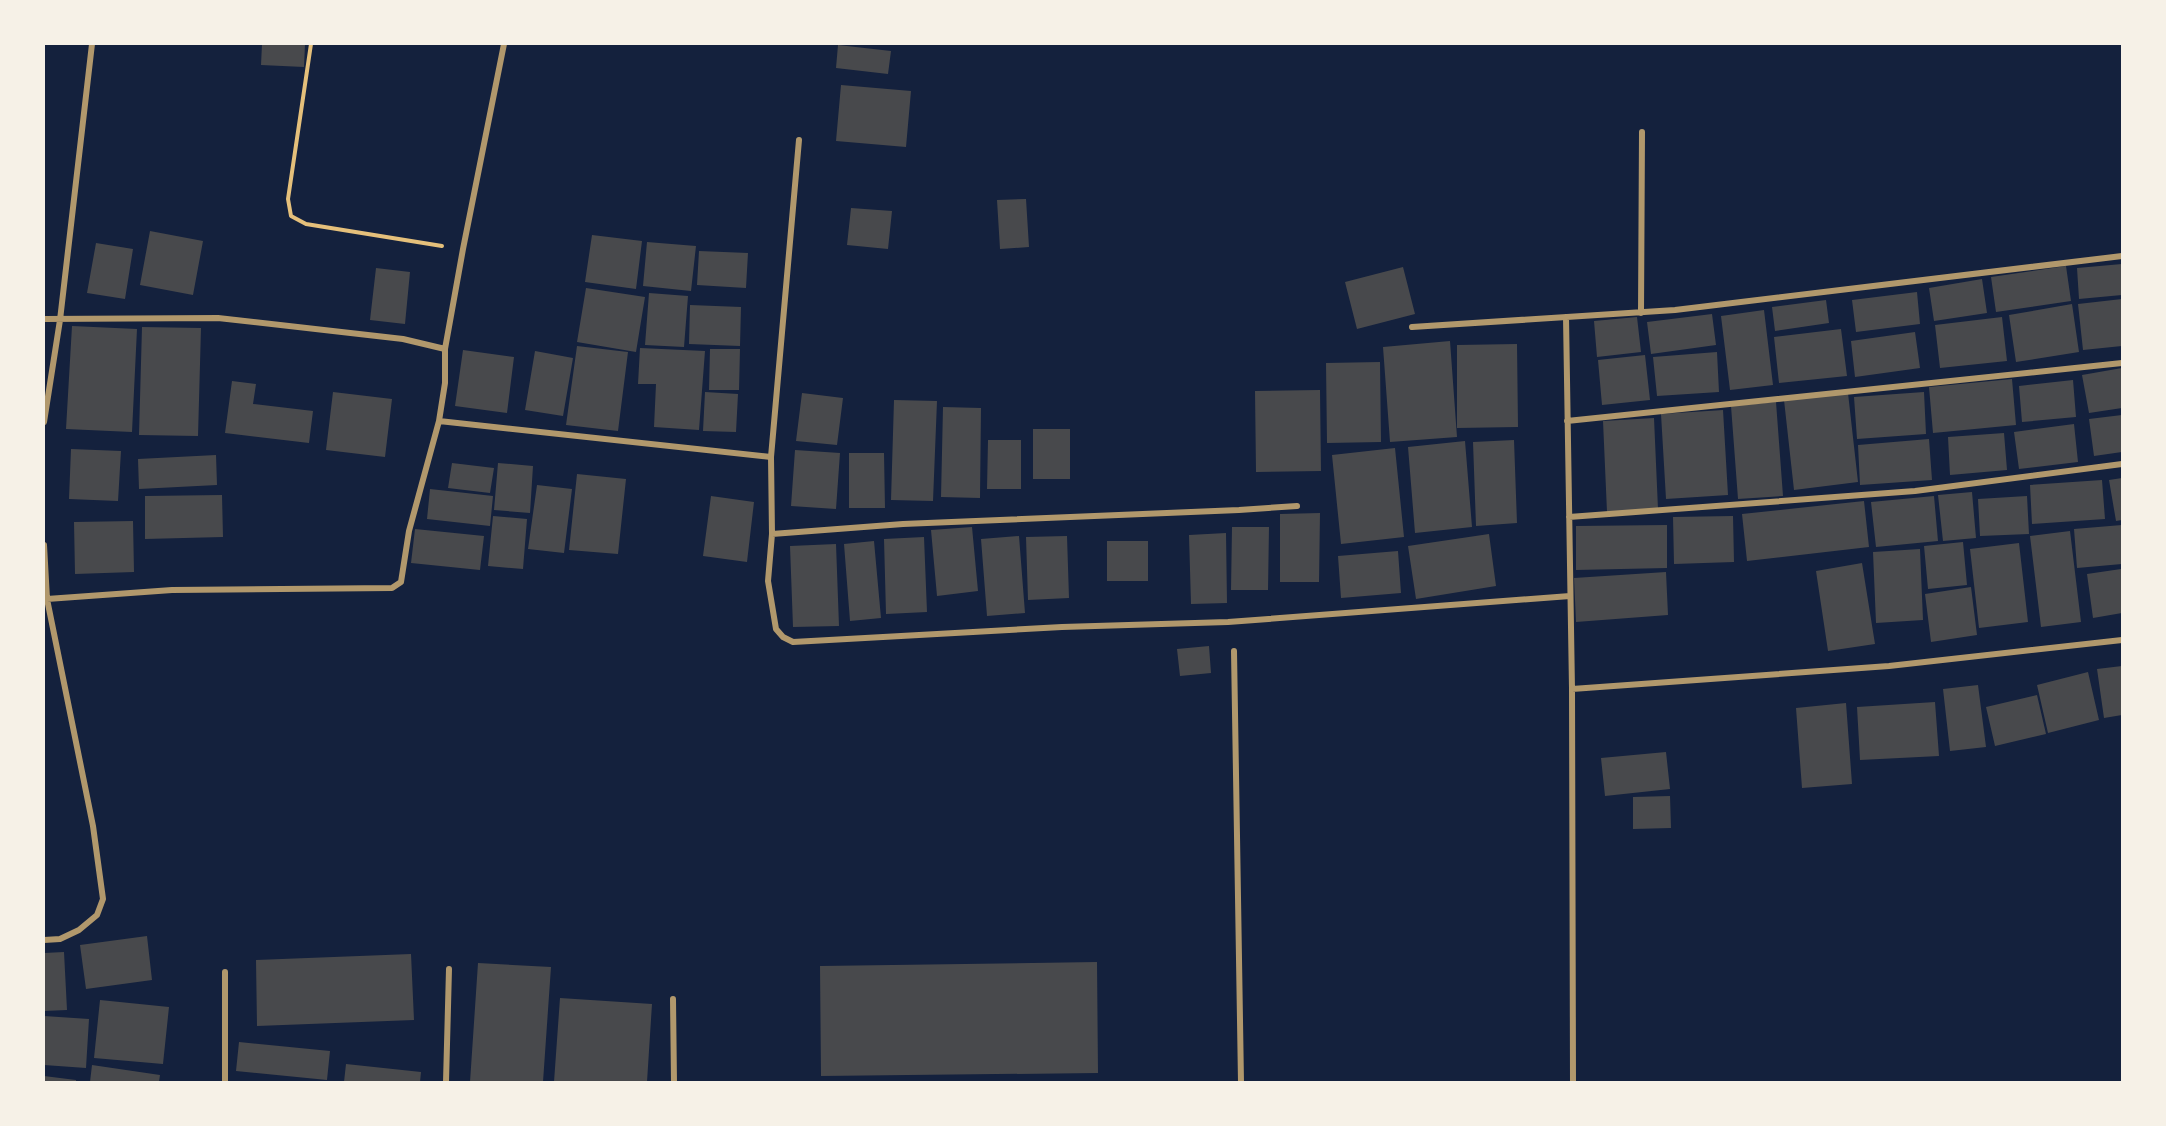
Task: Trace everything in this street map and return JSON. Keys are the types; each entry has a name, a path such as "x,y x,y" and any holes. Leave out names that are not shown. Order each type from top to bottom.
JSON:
{"street":[{"path":"44,422 60,320 92,44"},
{"path":"47,599 172,590 392,588 401,582 409,531 439,421 445,382 446,349 462,249 504,44"},
{"path":"1641,313 1642,132"},
{"path":"799,140 771,458 772,534 768,581 776,629 783,637 793,642 1062,627 1228,622 1570,596"},
{"path":"1412,327 1675,310 2122,256"},
{"path":"1566,317 1572,689 1573,1083"},
{"path":"44,319 218,318 403,339 446,349"},
{"path":"1567,421 2122,363"},
{"path":"439,421 771,458"},
{"path":"1569,517 1915,491 2122,464"},
{"path":"772,534 903,524 1298,506"},
{"path":"44,545 47,599 93,826 103,899 97,915 79,930 60,939 44,940"},
{"path":"1572,689 1889,666 2122,640"},
{"path":"1234,651 1241,1083"},
{"path":"446,1083 449,969"},
{"path":"225,972 225,1083"},
{"path":"673,999 674,1083"}],"path":[{"path":"311,44 288,199 291,216 306,224 462,249"}],"building":[{"path":"262,44 305,44 304,67 261,65"},
{"path":"838,45 891,51 888,74 836,68"},
{"path":"841,85 911,91 906,147 836,141"},
{"path":"1026,199 1029,247 1000,249 997,200"},
{"path":"851,208 892,211 888,249 847,245"},
{"path":"150,231 203,241 193,295 140,285"},
{"path":"592,235 642,241 636,289 585,282"},
{"path":"647,242 696,246 691,291 643,286"},
{"path":"96,243 133,249 125,299 87,293"},
{"path":"699,251 748,253 746,288 697,285"},
{"path":"2122,264 2122,295 2079,299 2077,268"},
{"path":"2066,266 2071,301 1996,312 1991,277"},
{"path":"1403,267 1415,314 1357,329 1345,282"},
{"path":"376,268 410,272 405,324 370,320"},
{"path":"1982,279 1987,313 1934,321 1929,288"},
{"path":"586,288 645,297 636,352 577,342"},
{"path":"1917,292 1920,324 1856,332 1852,300"},
{"path":"649,293 688,296 684,347 645,345"},
{"path":"2122,299 2122,346 2083,350 2078,304"},
{"path":"1826,300 1829,323 1775,331 1772,307"},
{"path":"2072,304 2079,352 2016,362 2009,315"},
{"path":"690,305 741,307 740,346 689,344"},
{"path":"1764,310 1773,385 1730,390 1721,316"},
{"path":"1712,314 1716,345 1651,354 1647,322"},
{"path":"1637,317 1641,352 1597,357 1594,321"},
{"path":"2002,317 2007,361 1940,368 1935,325"},
{"path":"72,326 137,329 132,432 66,429"},
{"path":"142,327 201,328 198,436 139,435"},
{"path":"1841,329 1847,376 1779,383 1774,337"},
{"path":"1915,332 1920,368 1855,377 1851,341"},
{"path":"1450,341 1457,437 1390,442 1383,347"},
{"path":"1517,344 1518,427 1457,428 1457,345"},
{"path":"577,346 628,352 618,431 566,425"},
{"path":"640,348 705,351 699,430 654,427 656,384 638,384"},
{"path":"710,349 740,349 739,390 709,390"},
{"path":"463,350 514,357 507,413 455,406"},
{"path":"535,351 573,358 563,416 525,410"},
{"path":"1717,352 1719,392 1657,396 1653,357"},
{"path":"1645,355 1650,400 1602,405 1598,360"},
{"path":"1380,362 1381,442 1327,443 1326,363"},
{"path":"2122,368 2122,408 2089,413 2082,375"},
{"path":"2012,379 2016,425 1933,433 1929,387"},
{"path":"2073,380 2076,417 2022,422 2019,386"},
{"path":"232,381 256,384 253,404 313,411 309,443 225,433"},
{"path":"1320,390 1321,471 1256,472 1255,391"},
{"path":"333,392 392,399 385,457 326,450"},
{"path":"705,392 738,394 736,432 703,431"},
{"path":"1924,392 1926,434 1857,439 1854,397"},
{"path":"802,393 843,398 837,445 796,441"},
{"path":"1848,393 1858,482 1794,490 1784,400"},
{"path":"894,400 937,401 933,501 891,500"},
{"path":"1776,402 1783,496 1738,499 1731,406"},
{"path":"943,407 981,408 980,498 941,497"},
{"path":"1723,410 1728,495 1666,499 1661,414"},
{"path":"2122,415 2122,452 2094,456 2089,419"},
{"path":"1654,418 1658,509 1607,512 1603,421"},
{"path":"2074,424 2078,462 2019,469 2014,432"},
{"path":"1033,429 1070,429 1070,479 1033,479"},
{"path":"2004,433 2007,470 1950,475 1948,437"},
{"path":"1929,439 1932,480 1860,485 1858,445"},
{"path":"988,440 1021,440 1021,489 987,489"},
{"path":"1514,440 1517,523 1476,526 1473,442"},
{"path":"1465,441 1472,527 1415,533 1408,447"},
{"path":"1395,448 1404,537 1341,544 1332,455"},
{"path":"71,449 121,451 118,501 69,499"},
{"path":"795,450 840,453 836,509 791,506"},
{"path":"849,453 884,453 885,508 849,508"},
{"path":"216,455 217,485 139,489 138,459"},
{"path":"452,463 494,468 490,493 448,488"},
{"path":"498,463 533,466 530,513 494,510"},
{"path":"577,474 626,479 618,554 569,550"},
{"path":"2122,478 2122,520 2116,521 2109,480"},
{"path":"2102,480 2105,519 2032,524 2030,485"},
{"path":"537,485 572,489 564,553 528,549"},
{"path":"430,489 493,496 490,526 427,519"},
{"path":"1972,492 1976,538 1943,541 1938,495"},
{"path":"222,495 223,537 145,539 145,496"},
{"path":"711,496 754,502 747,562 703,556"},
{"path":"1934,496 1938,541 1876,547 1871,502"},
{"path":"2027,496 2029,534 1980,536 1978,499"},
{"path":"1864,501 1869,547 1747,561 1742,514"},
{"path":"1320,513 1319,582 1280,582 1280,514"},
{"path":"493,516 527,519 523,569 488,566"},
{"path":"1733,516 1734,562 1674,564 1673,517"},
{"path":"133,521 134,572 75,574 74,522"},
{"path":"1667,525 1667,568 1576,570 1576,526"},
{"path":"2122,525 2122,564 2077,568 2074,529"},
{"path":"972,527 978,591 937,596 931,530"},
{"path":"1232,527 1269,527 1268,590 1231,590"},
{"path":"415,529 484,536 480,570 411,563"},
{"path":"2070,531 2081,622 2041,627 2030,536"},
{"path":"1226,533 1227,603 1191,604 1189,535"},
{"path":"1489,534 1496,586 1416,599 1408,546"},
{"path":"1019,536 1025,613 987,616 981,539"},
{"path":"1067,536 1069,598 1028,600 1026,537"},
{"path":"924,537 927,612 886,614 884,539"},
{"path":"874,541 881,618 850,621 844,544"},
{"path":"1107,541 1148,541 1148,581 1107,581"},
{"path":"1963,542 1967,585 1928,589 1924,546"},
{"path":"2019,543 2028,622 1979,628 1970,549"},
{"path":"836,544 839,626 793,627 790,546"},
{"path":"1920,549 1923,620 1876,623 1873,552"},
{"path":"1398,551 1401,593 1341,598 1338,556"},
{"path":"1862,563 1875,644 1828,651 1816,571"},
{"path":"2121,569 2122,613 2093,618 2087,574"},
{"path":"1666,572 1668,615 1576,622 1574,578"},
{"path":"1971,587 1977,635 1931,642 1925,594"},
{"path":"1209,646 1211,673 1180,676 1177,649"},
{"path":"2122,666 2122,715 2104,718 2097,669"},
{"path":"2088,672 2099,720 2048,733 2037,685"},
{"path":"1978,685 1986,747 1950,751 1943,689"},
{"path":"2037,695 2046,734 1995,746 1986,707"},
{"path":"1935,702 1939,756 1860,760 1857,707"},
{"path":"1846,703 1852,784 1802,788 1796,708"},
{"path":"1666,752 1670,789 1605,796 1601,758"},
{"path":"1670,796 1671,828 1633,829 1633,797"},
{"path":"147,936 152,980 86,989 80,945"},
{"path":"64,952 67,1010 44,1011 44,953"},
{"path":"411,954 414,1020 257,1026 256,960"},
{"path":"1097,962 1098,1073 821,1076 820,966"},
{"path":"478,963 551,967 543,1082 470,1082"},
{"path":"560,998 652,1004 647,1082 554,1082"},
{"path":"100,1000 169,1007 163,1064 94,1058"},
{"path":"44,1016 89,1019 86,1068 44,1065"},
{"path":"239,1042 330,1051 327,1080 236,1071"},
{"path":"346,1064 421,1072 420,1082 344,1082"},
{"path":"92,1065 160,1075 159,1082 90,1082"},
{"path":"44,1076 76,1080 76,1082 44,1082"}]}
